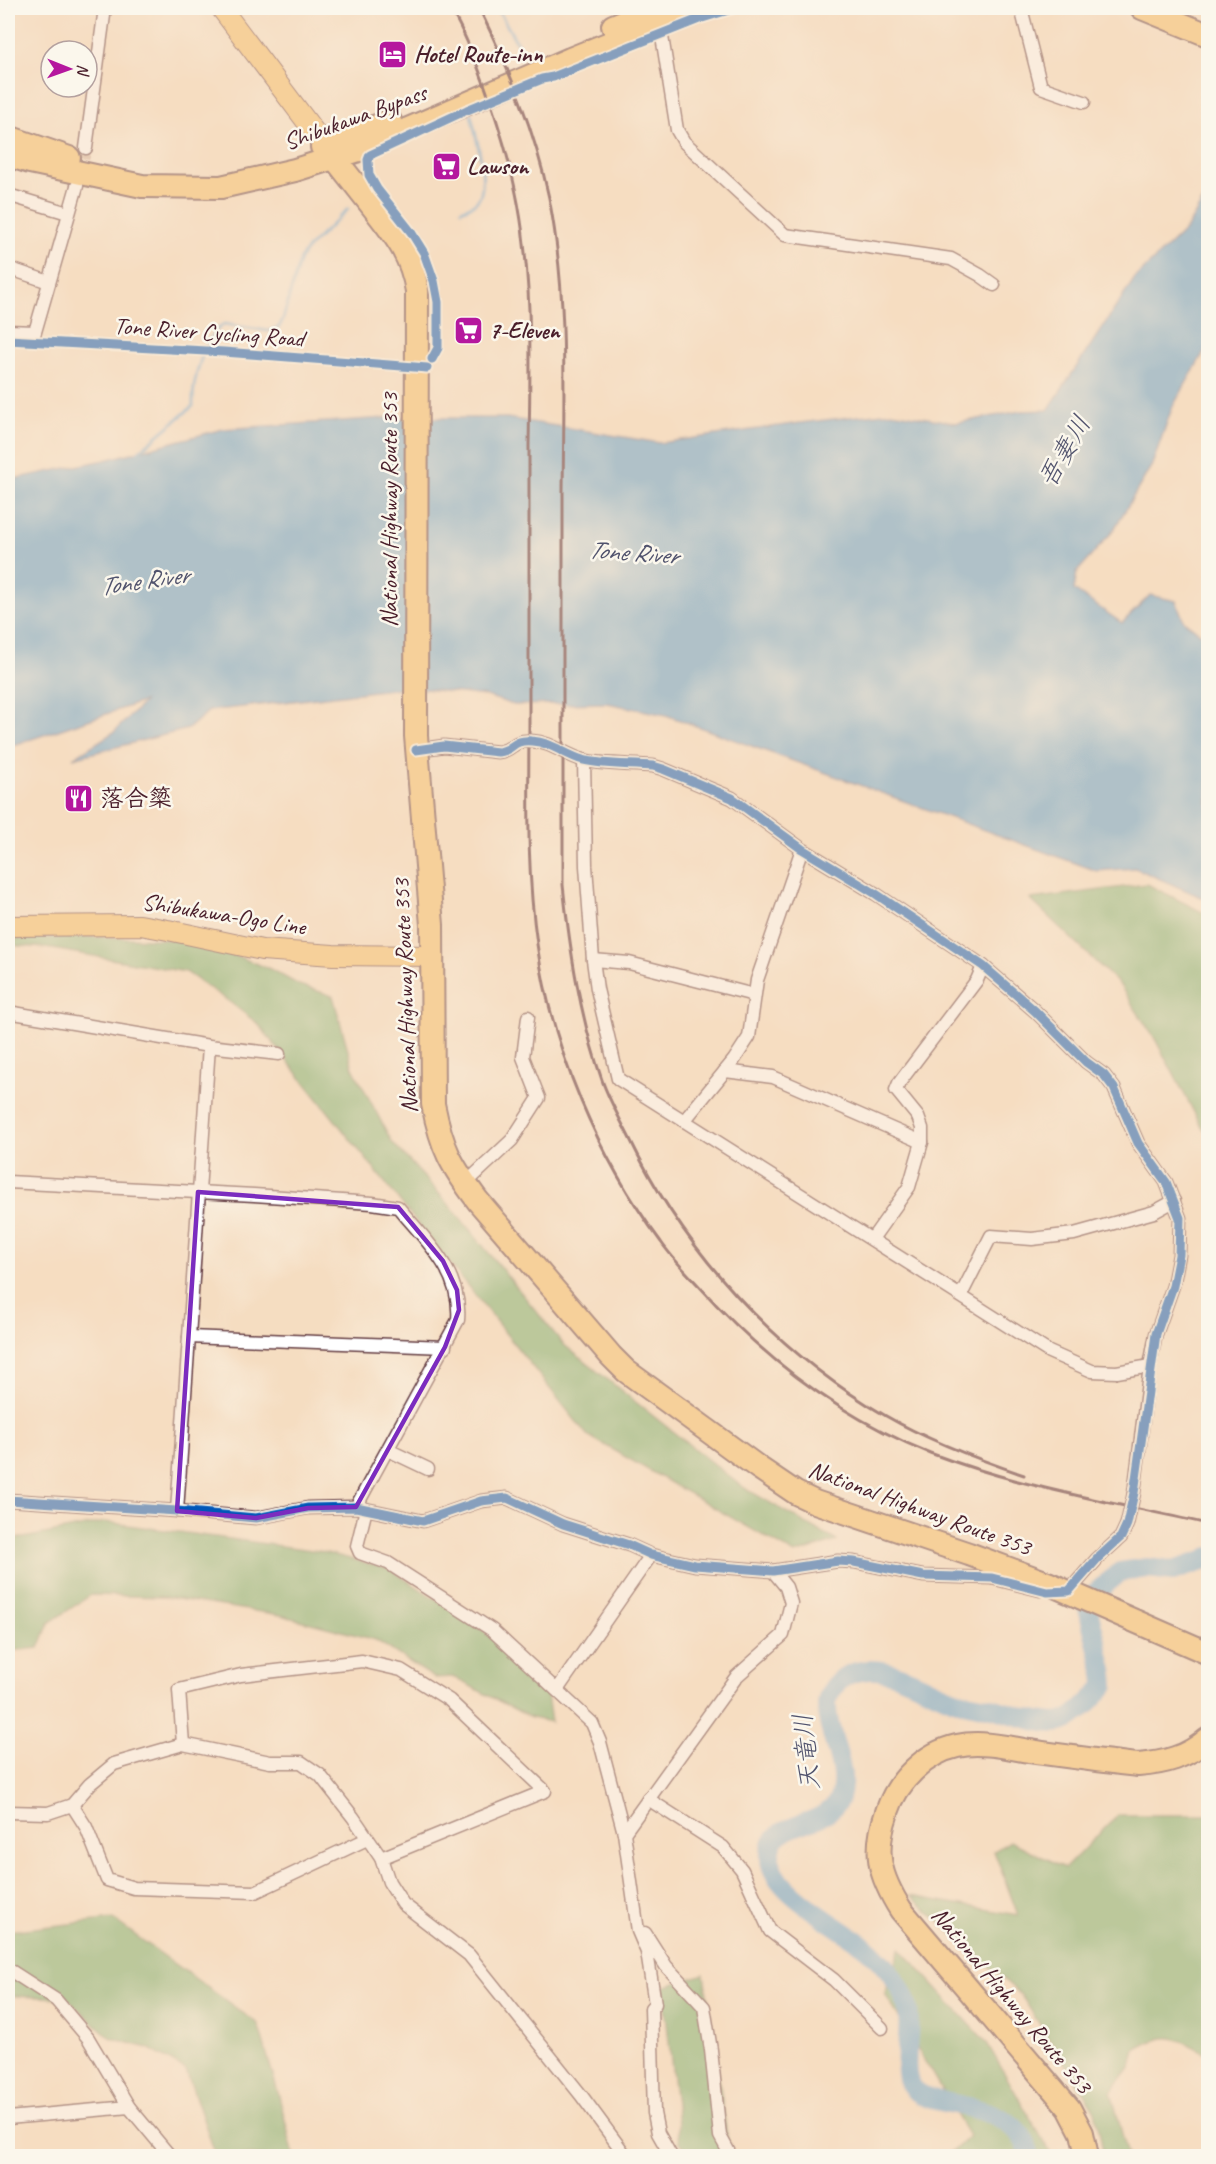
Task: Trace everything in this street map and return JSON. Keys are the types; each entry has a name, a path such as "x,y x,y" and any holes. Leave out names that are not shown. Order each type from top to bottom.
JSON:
{"highway":[{"name":"Shibukawa Bypass","path":"8,137 69,158 142,171 217,172 374,144 570,59 658,16 706,8"},
{"path":"1142,8 1209,35"},
{"path":"1184,8 1209,19"},
{"name":"Shibukawa Bypass","path":"8,155 30,162 142,186 221,187 295,170 330,152"},
{"name":"National Highway Route 353","path":"330,152 395,234 408,256 417,291 416,743 425,834 432,956 433,1104 438,1132 446,1154 465,1184 626,1371 787,1487 835,1510 969,1554 1075,1594 1209,1653"},
{"name":"National Highway Route 353","path":"1086,2157 1082,2133 1069,2108 901,1910 889,1890 880,1867 878,1852 880,1833 889,1806 909,1774 927,1760 947,1749 981,1744 1138,1764 1179,1758 1209,1739"}],"main road":[{"path":"221,8 330,152"},
{"name":"Shibukawa-Ogo Line","path":"8,927 140,926 262,950 432,956"}],"street":[{"path":"86,148 105,8"},
{"path":"1022,8 1041,87 1084,102"},
{"path":"658,16 677,130 684,142 784,235 951,259 994,285"},
{"path":"8,331 35,332 77,186"},
{"path":"8,195 68,213"},
{"path":"8,268 50,282"},
{"path":"8,1500 177,1510 256,1518 308,1508 361,1508 423,1521 481,1501 507,1498 563,1524 629,1545 651,1556 695,1564 773,1570 838,1561 854,1562 923,1576 992,1578 1047,1592 1075,1594 1097,1559 1121,1537 1127,1524 1134,1493 1155,1334 1173,1286 1179,1255 1180,1218 1166,1182 1138,1143 1113,1088 1104,1075 1086,1062 1035,1011 983,966 802,849 732,798 652,766 584,760 549,744 534,741 518,741 505,752 416,743"},
{"path":"584,760 586,866 593,960 597,989 618,1079 1049,1352 1092,1371 1117,1372 1150,1366"},
{"path":"684,1121 725,1071 749,1037 757,980 802,849"},
{"path":"593,960 629,963 754,995"},
{"path":"872,1239 909,1187 922,1142 918,1117 896,1090 977,980 983,966"},
{"path":"8,1012 208,1046 279,1054"},
{"path":"465,1184 512,1140 539,1098 523,1057 528,1017"},
{"path":"177,1510 208,1046"},
{"path":"725,1071 772,1077 922,1142"},
{"path":"8,1182 372,1203 398,1207 443,1261 457,1290 458,1320 388,1450 361,1508 357,1546 360,1553 388,1563 492,1630 592,1723 600,1742 624,1833 636,1920 646,1952 655,2004 651,2008 654,2113 658,2133 671,2157"},
{"path":"961,1295 991,1236 1032,1239 1074,1234 1154,1212 1174,1200"},
{"path":"189,1337 445,1347"},
{"path":"388,1450 428,1469"},
{"path":"557,1690 651,1556"},
{"path":"624,1833 737,1676 783,1635 791,1603 786,1587 773,1570"},
{"path":"183,1743 179,1690 241,1675 362,1661 401,1670 449,1700 545,1791 381,1858"},
{"path":"8,1812 48,1813 72,1805 90,1784 114,1764 183,1743 270,1762 301,1762 320,1775 353,1817 381,1858 389,1882 403,1904 469,1955 581,2095 626,2157"},
{"path":"648,1799 723,1847 742,1870 770,1931 834,1980 882,2028"},
{"path":"72,1805 86,1827 108,1880 134,1888 255,1892 367,1839"},
{"path":"636,1920 666,1966 704,2007 720,2136 731,2157"},
{"path":"8,1969 56,2001 88,2038 129,2107 170,2157"},
{"path":"8,2118 129,2107"}],"highlighted area":[{"path":"198,1192 398,1207 443,1261 457,1290 459,1310 445,1347 356,1507 308,1508 256,1518 177,1511"}],"green space":[{"path":"1147,884 1208,915 1208,1134 1203,1129 1155,1039 1119,984 1030,899"},
{"path":"103,937 178,940 234,955 270,969 299,985 333,996 353,1068 392,1142 452,1208 563,1344 741,1486 837,1541 795,1554 587,1435 258,1024 231,1003 186,972 47,948 8,945 8,939"},
{"path":"105,1522 319,1551 390,1569 484,1631 546,1688 551,1722 531,1718 453,1677 434,1678 376,1640 280,1615 165,1597 91,1595 49,1623 39,1648 8,1651 8,1537 24,1538"},
{"path":"1118,1815 1208,1815 1208,2052 1170,2038 1155,2040 1135,2050 1131,2066 1111,2092 1128,2156 1104,2156 1095,2111 1021,1995 911,1896 1018,1915 994,1851 1010,1841 1065,1868"},
{"path":"113,1919 258,2024 294,2156 216,2156 186,2070 148,2048 111,2038 66,1998 8,1996 8,1931"},
{"path":"900,1948 987,2043 1052,2156 948,2156 969,2136 885,1994"},
{"path":"704,1974 730,2156 691,2156 680,2142 663,1987"}],"water":[{"path":"1208,192 1208,345 1172,408 1152,465 1113,531 1077,572 1074,590 1122,623 1150,595 1176,601 1184,621 1208,639 1208,900 1135,868 1097,871 666,715 607,703 514,705 486,696 408,687 209,711 188,729 73,758 114,732 145,701 8,747 8,480 105,460 223,429 386,418 507,418 660,443 892,412 956,423 1021,411 1048,410 1135,278 1187,228"}],"waterway":[{"path":"497,8 521,50"},
{"path":"461,210 478,200 483,182 481,158 471,114"},
{"path":"137,453 193,406 194,385 200,361 210,339 224,324 268,331 279,327 300,259 308,248 348,209"},
{"name":"天竜川","path":"1030,2156 1018,2131 997,2116 926,2097 911,2086 906,2058 909,2025 907,2006 898,1985 873,1954 797,1899 784,1886 774,1872 770,1859 771,1846 777,1836 821,1816 832,1809 839,1799 842,1776 830,1728 827,1705 832,1690 843,1678 857,1672 871,1670 885,1672 900,1676 955,1700 1035,1720 1062,1722 1079,1711 1105,1685 1088,1609 1094,1594 1120,1572 1147,1568 1173,1571 1206,1560 1208,1557"}],"tunnel":[{"path":"79,176 86,148"}],"railway":[{"path":"450,8 471,51 494,113 506,150 522,225 527,269 530,345 529,800 533,916 544,984 554,1023 566,1062 598,1138 638,1209 679,1265 749,1337 776,1361 834,1403 897,1438 964,1465 1033,1485 1208,1524"},
{"path":"479,8 511,77 529,125 549,198 555,234 564,344 563,885 577,984 602,1080 652,1180 677,1220 737,1296 771,1330 845,1390 886,1416 954,1449 1024,1475"}],"cycle path":[{"path":"432,359 438,348 438,302 434,281 424,253 369,175 370,155 467,110 542,79 553,77 699,19 735,8"},
{"name":"Tone River Cycling Road","path":"8,340 224,352 427,368"},
{"path":"8,1500 256,1518 308,1508 356,1507 423,1521 481,1501 507,1498 563,1524 629,1545 651,1555 695,1565 773,1571 838,1561 854,1562 923,1576 992,1578 1047,1592 1069,1591 1097,1559 1121,1537 1127,1524 1134,1493 1156,1334 1173,1286 1179,1255 1180,1218 1166,1182 1138,1143 1114,1088 1104,1075 1086,1062 1035,1011 983,966 876,894 802,849 732,798 653,766 591,762 539,742 520,742 507,750 498,752 444,746 416,750"}],"place":[{"name":"Hotel Route-inn","path":"393,54"},
{"name":"Lawson","path":"446,166"},
{"name":"7-Eleven","path":"468,330"},
{"name":"落合簗","path":"79,798"}],"water label":[{"name":"吾妻川","path":"1064,451"},
{"name":"Tone River","path":"633,552"},
{"name":"Tone River","path":"144,580"}]}
